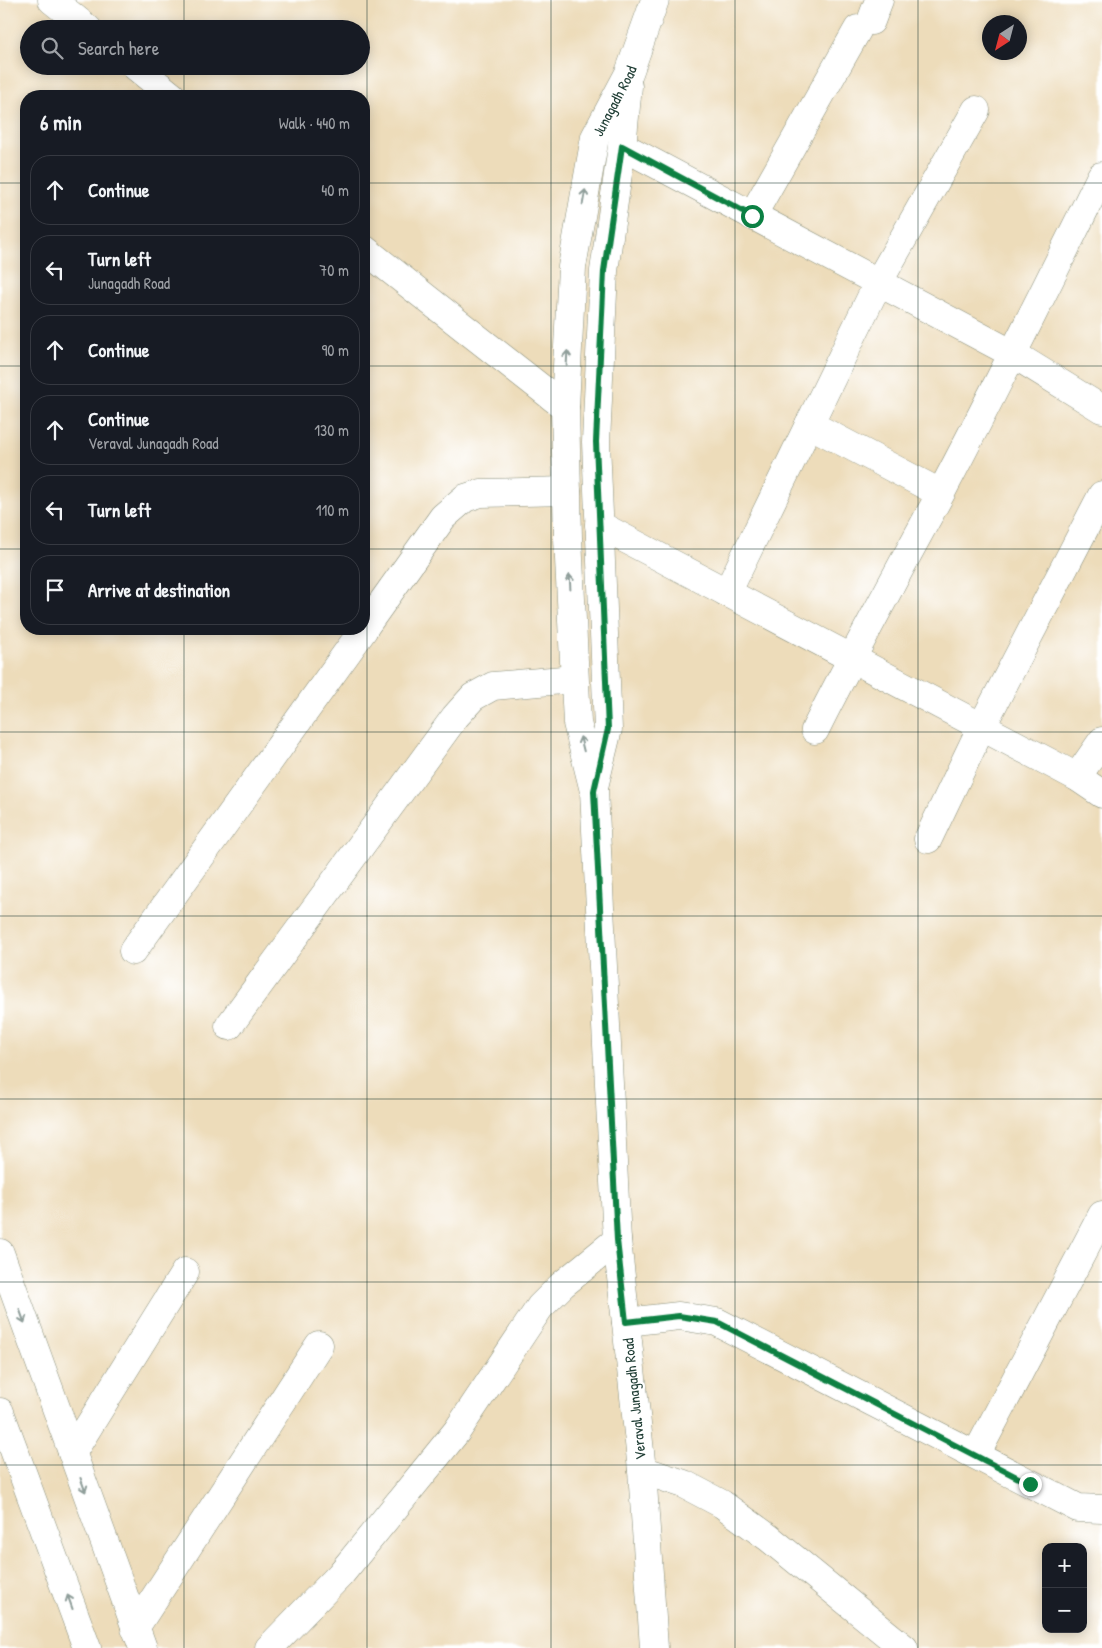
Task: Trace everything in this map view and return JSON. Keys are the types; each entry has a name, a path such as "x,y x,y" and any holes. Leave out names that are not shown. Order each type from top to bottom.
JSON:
{"main road":[{"path":"629,73 655,0"},
{"path":"54,1 77,20"},
{"path":"752,216 869,16"},
{"name":"Junagadh Road","path":"594,791 608,729 596,442 604,271 622,146 629,73"},
{"name":"Junagadh Road","path":"594,791 577,723 565,407 572,267 595,137 629,73"},
{"path":"146,75 165,90"},
{"path":"727,593 878,283 976,110"},
{"path":"622,146 1013,354 1102,409"},
{"path":"815,730 851,658 1013,354 1101,176"},
{"path":"370,254 565,407"},
{"path":"809,424 940,493"},
{"path":"370,620 443,517 464,498 481,493 567,491"},
{"path":"928,839 982,726 1102,495"},
{"path":"599,525 1077,776 1102,794"},
{"path":"133,951 360,635"},
{"path":"229,1026 455,717 473,697 493,686 574,679"},
{"path":"1077,776 1102,742"},
{"name":"Veraval Junagadh Road","path":"594,791 617,1240 642,1470 654,1648"},
{"path":"976,1455 1102,1215"},
{"path":"269,1648 340,1575 457,1432 540,1307 562,1285 617,1240"},
{"path":"0,1253 139,1638"},
{"path":"72,1453 186,1272"},
{"path":"626,1322 679,1316 717,1322 1078,1508 1102,1509"},
{"path":"139,1638 319,1345"},
{"path":"0,1412 87,1648"},
{"path":"642,1470 684,1484 722,1504 768,1538 901,1647"}],"route":[{"path":"752,216 622,146 604,271 596,442 608,729 594,791 617,1240 626,1322 679,1316 717,1322 1030,1484"}]}
